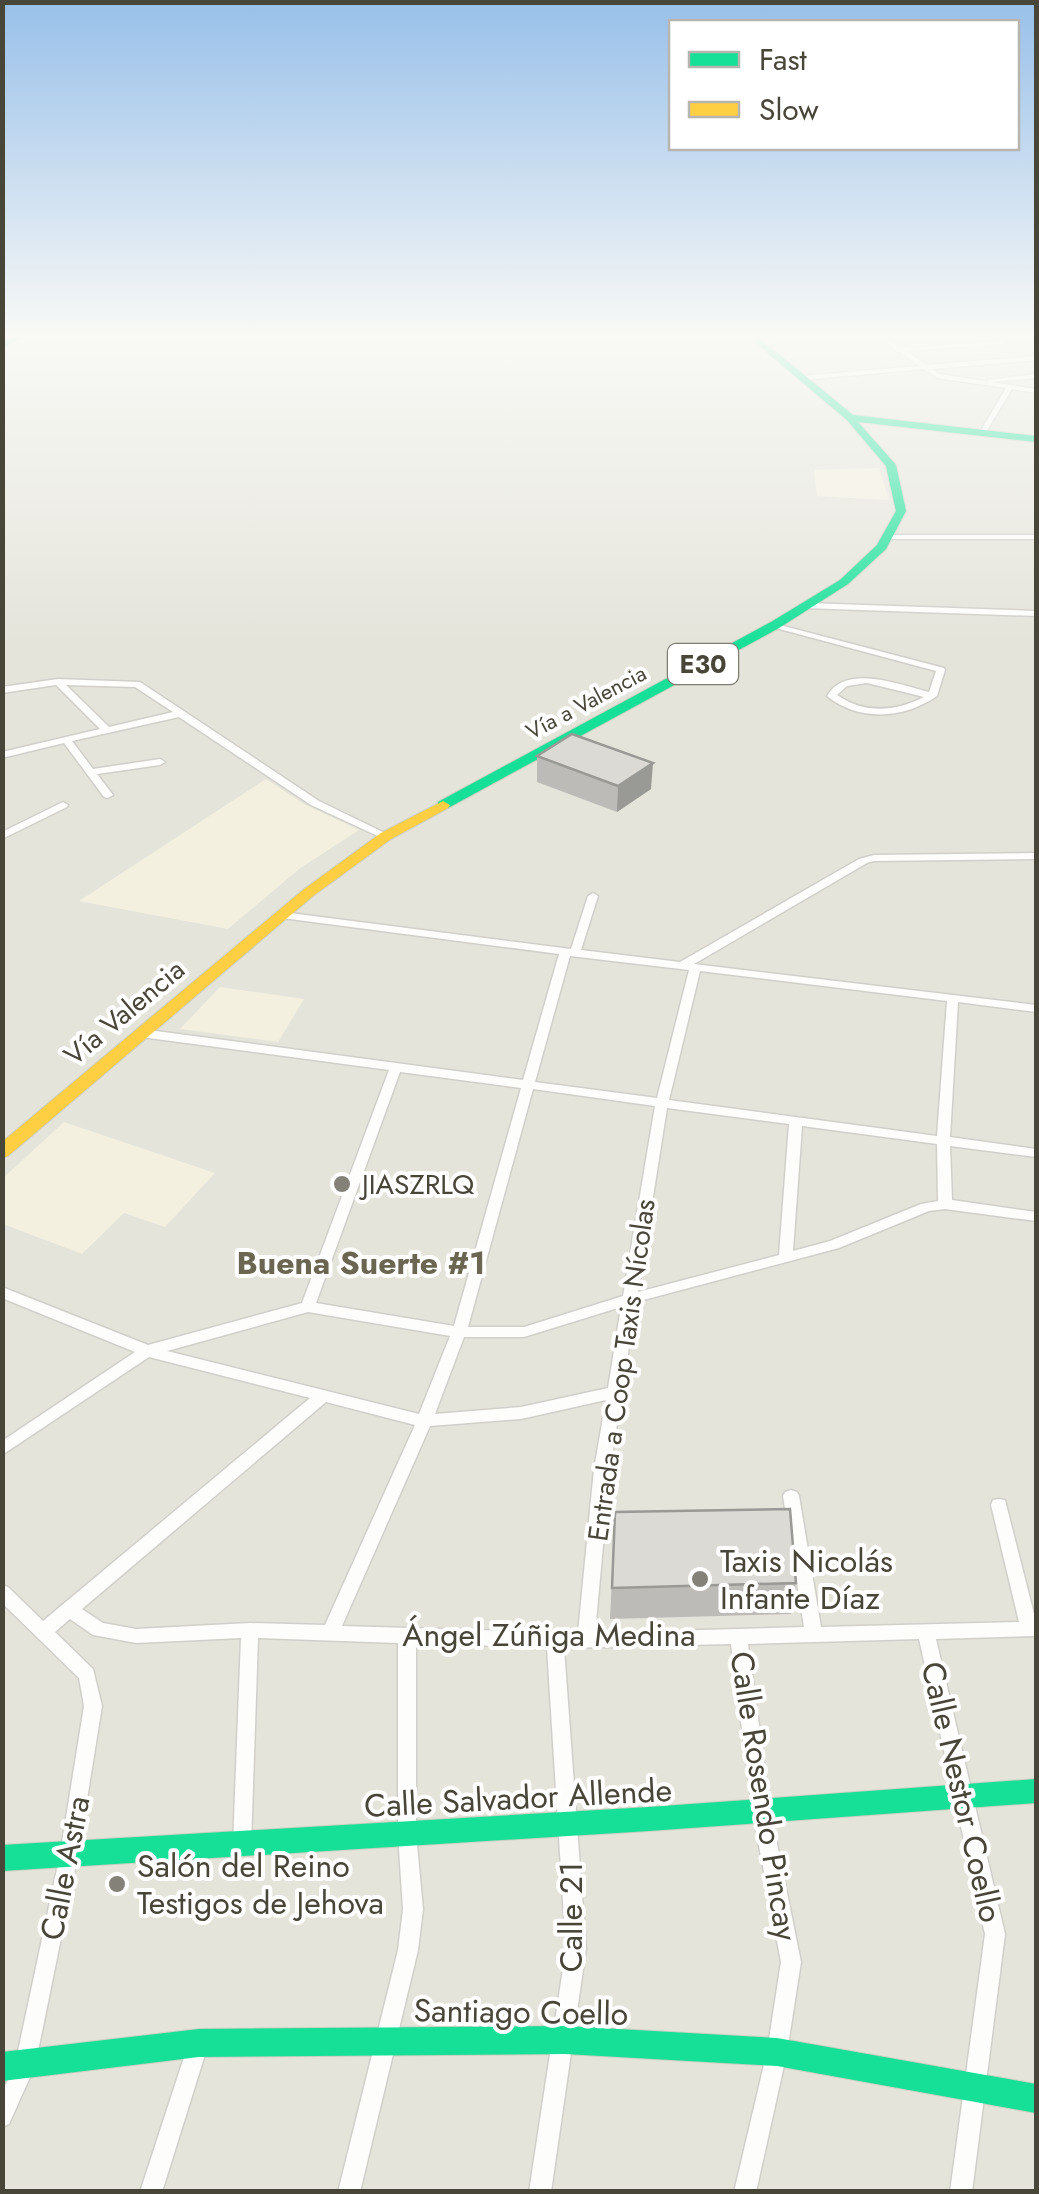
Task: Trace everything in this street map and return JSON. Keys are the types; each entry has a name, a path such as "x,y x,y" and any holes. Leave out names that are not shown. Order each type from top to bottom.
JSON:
{"main road":[{"path":"871,440 884,454 894,475 901,511 889,537"},
{"name":"Vía a Valencia","path":"282,915 386,836 775,626 856,573 889,537"},
{"name":"Vía Valencia","path":"2,1152 282,915"},
{"name":"Calle Salvador Allende","path":"2,1858 569,1822 762,1814 1036,1791"},
{"name":"Santiago Coello","path":"2,2068 199,2042 566,2040 777,2052 1036,2099"}],"street":[{"path":"889,537 1036,537"},
{"path":"807,606 1036,614"},
{"path":"775,626 938,667 941,672 932,696 904,710 880,713 842,704 832,696 844,684 859,680 932,696"},
{"path":"2,690 58,682 137,684 315,804 386,836"},
{"path":"58,682 107,730"},
{"path":"2,756 183,713"},
{"path":"66,740 108,795"},
{"path":"90,772 160,762"},
{"path":"2,836 63,805"},
{"path":"680,966 874,858 1036,856"},
{"path":"331,1632 458,1332 528,1085 570,953 593,896"},
{"path":"282,915 1036,1008"},
{"name":"Entrada a Coop Taxis Nícolas","path":"586,1638 602,1469 662,1102 695,968"},
{"path":"945,1204 943,1140 953,997"},
{"path":"141,1034 1036,1153"},
{"path":"308,1307 396,1067"},
{"path":"786,1258 796,1121"},
{"path":"2,1450 147,1351 308,1307 458,1332 524,1332 630,1299 834,1245 909,1212 945,1204 1036,1217"},
{"path":"2,1292 147,1351 422,1421 521,1413 615,1392"},
{"path":"44,1630 321,1398"},
{"path":"791,1496 813,1632"},
{"path":"999,1505 1033,1629"},
{"name":"Calle Astra","path":"2,1592 86,1674 92,1688 92,1725 70,1854 25,2066 2,2117"},
{"name":"Ángel Zúñiga Medina","path":"70,1609 99,1630 116,1636 250,1630 555,1641 1033,1629"},
{"path":"242,1845 250,1630"},
{"name":"Calle Nestor Coello","path":"926,1632 995,1934 961,2192"},
{"path":"350,2192 408,1950 412,1908 407,1834 407,1636"},
{"name":"Calle Rosendo Pincay","path":"738,1636 762,1814 790,1962 777,2052 745,2192"},
{"name":"Calle 21","path":"540,2192 566,2040 576,1950 555,1641"},
{"path":"151,2192 199,2042"}],"shaded area":[{"path":"3,440 1036,440 1036,2191 3,2191"},
{"path":"879,468 889,500 817,496 814,470"},
{"path":"266,779 304,804 359,830 299,869 228,929 79,901"},
{"path":"220,987 304,999 278,1042 180,1029"},
{"path":"64,1122 215,1173 165,1227 124,1213 82,1254 3,1224 3,1178"}],"building":[{"path":"572,734 653,763 618,786 537,756"},
{"path":"790,1509 796,1583 612,1588 615,1512"}],"traffic: fast":[{"path":"443,805 775,625 844,582 882,547 901,511 891,465 870,440"},
{"path":"2,1858 1036,1791"},
{"path":"2,2067 199,2043 565,2040 777,2052 1036,2099"}],"traffic: slow":[{"path":"2,1152 308,893 386,836 443,805"}],"place":[{"name":"JIASZRLQ","path":"342,1184"},
{"name":"Taxis Nicolás Infante Díaz","path":"700,1579"},
{"name":"Salón del Reino Testigos de Jehova","path":"117,1884"}],"district":[{"name":"Buena Suerte #1","path":"361,1263"}]}
